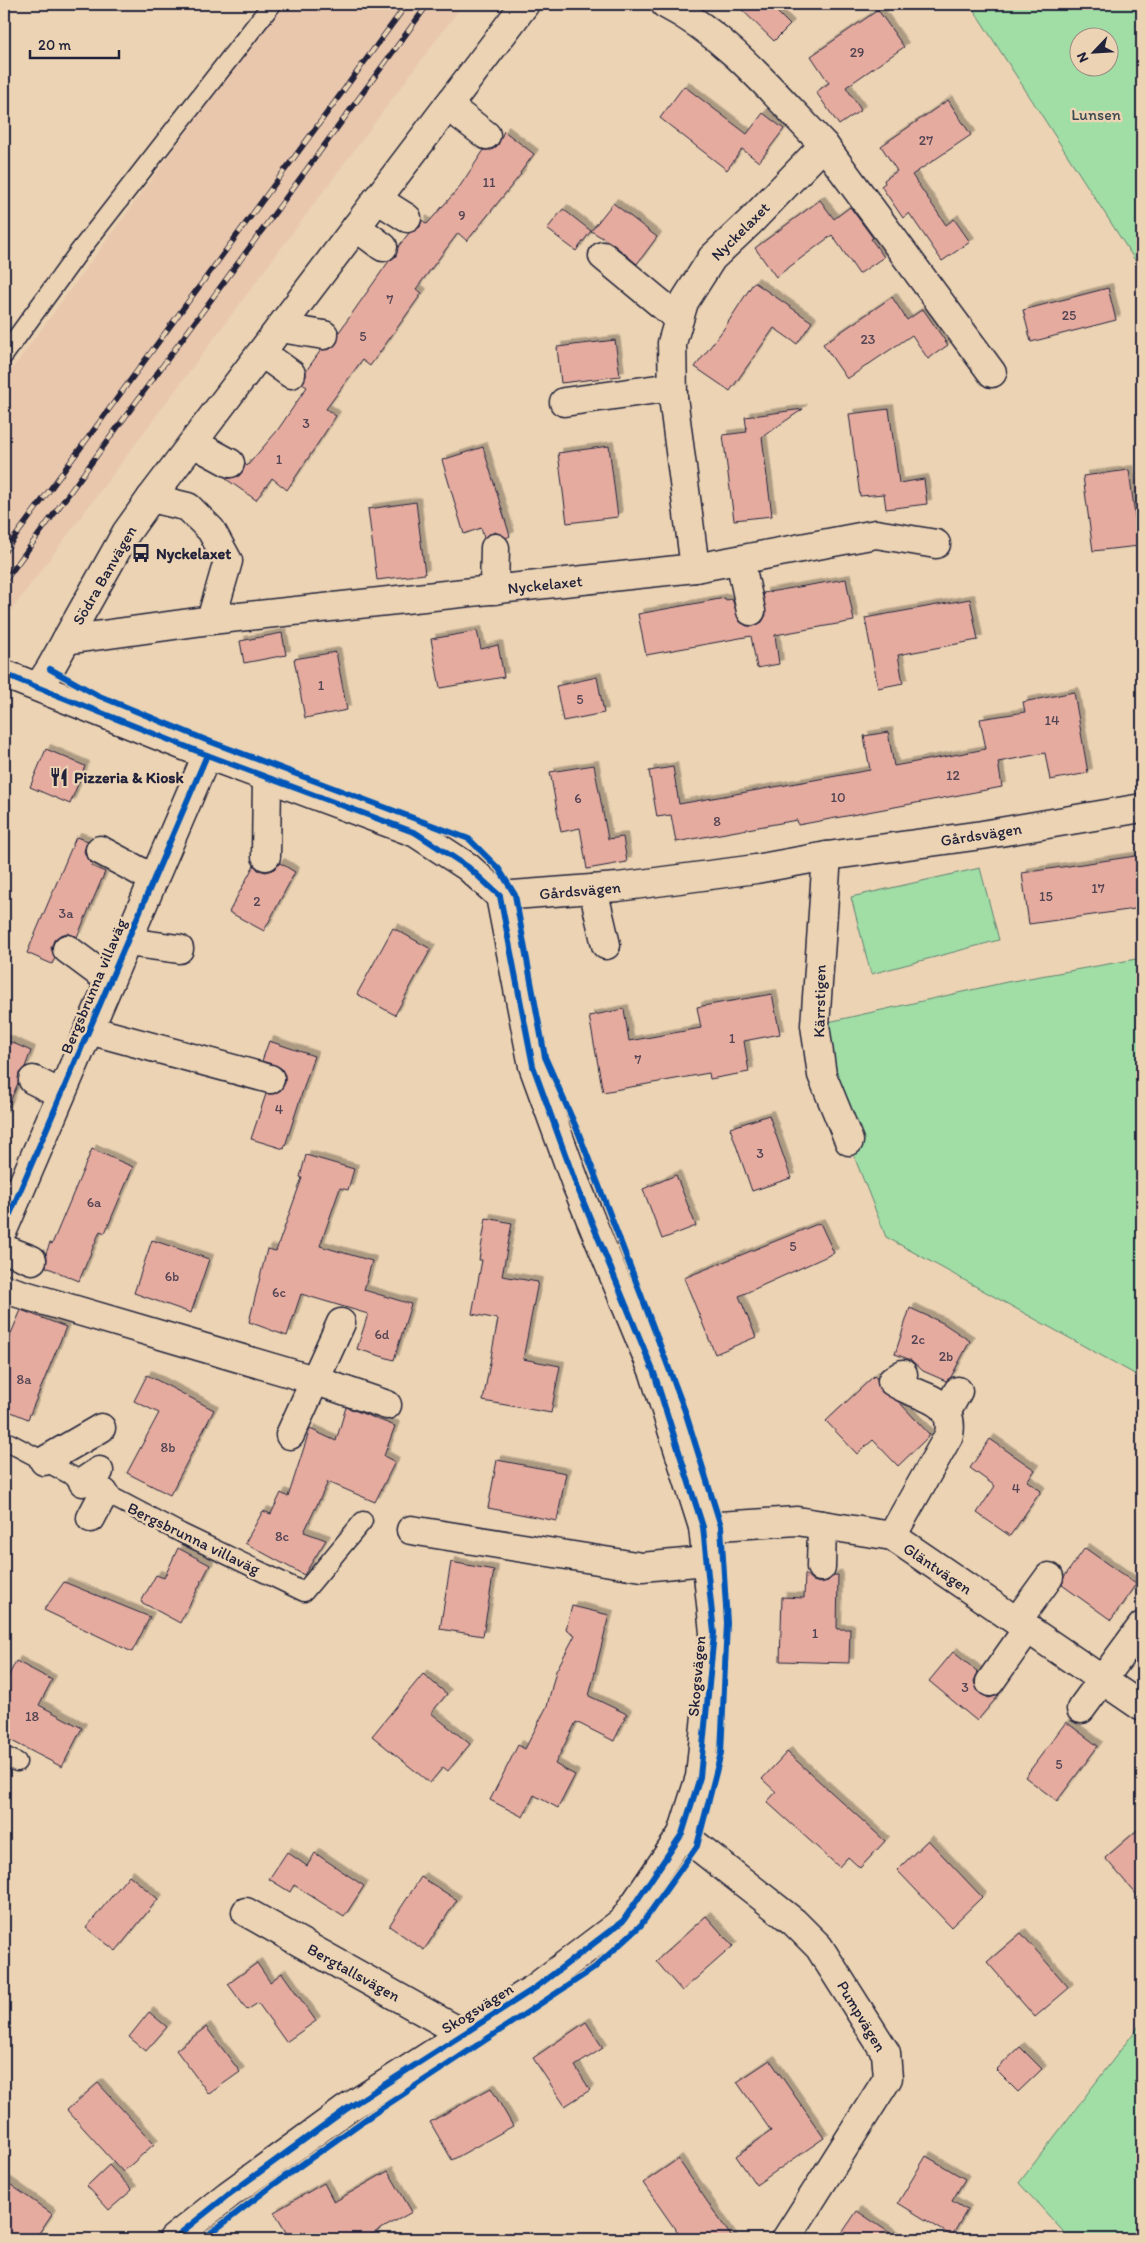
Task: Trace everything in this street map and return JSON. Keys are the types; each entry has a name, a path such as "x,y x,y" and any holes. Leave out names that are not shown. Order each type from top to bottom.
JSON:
{"street":[{"name":"Södra Banvägen","path":"38,687 126,533 525,4"},
{"path":"665,4 685,14 736,55 824,145 992,374"},
{"path":"448,106 486,135"},
{"name":"Nyckelaxet","path":"695,568 672,387 672,344 684,302 712,258 750,222 824,145"},
{"path":"377,199 407,218"},
{"path":"356,227 383,247"},
{"path":"603,256 679,319"},
{"path":"280,328 324,335"},
{"path":"262,353 291,374"},
{"path":"564,402 672,387"},
{"path":"193,443 230,463"},
{"path":"151,498 188,507 211,530 228,561 210,620"},
{"name":"Nyckelaxet","path":"66,640 210,620 695,568 876,534 936,544"},
{"path":"494,590 495,548"},
{"path":"740,560 751,611"},
{"path":"4,674 207,756 416,833 468,867 500,896"},
{"name":"Bergsbrunna villaväg","path":"4,1228 207,756"},
{"path":"266,856 268,778"},
{"name":"Gårdsvägen","path":"500,896 594,889 756,869 827,856 982,835 1142,808"},
{"path":"100,850 154,879"},
{"name":"Kärrstigen","path":"827,856 815,1026 822,1074 849,1141"},
{"path":"594,889 606,945"},
{"name":"Skogsvägen","path":"173,2239 228,2195 345,2110 462,2033 535,1988 623,1921 682,1834 700,1777 714,1633 703,1528 654,1373 576,1184 533,1066 500,896"},
{"path":"127,942 179,949"},
{"path":"67,949 110,981"},
{"path":"89,1030 270,1080"},
{"path":"33,1080 61,1094"},
{"path":"4,1249 32,1260"},
{"path":"4,1289 314,1380 387,1405"},
{"path":"290,1435 341,1323"},
{"path":"892,1536 921,1469 949,1435 951,1421 952,1401 924,1396 899,1386 892,1381 903,1374"},
{"path":"44,1461 101,1428"},
{"path":"91,1518 95,1482"},
{"name":"Gläntvägen","path":"703,1528 797,1521 892,1536 1142,1707"},
{"path":"820,1567 822,1525"},
{"path":"411,1530 642,1567 706,1560"},
{"path":"990,1682 1049,1577"},
{"path":"1081,1709 1142,1626"},
{"name":"Pumpvägen","path":"682,1834 794,1922 819,1947 886,2053 888,2078 786,2239"},
{"name":"Bergtallsvägen","path":"246,1912 462,2033"}],"lane":[{"path":"4,355 78,253 272,4"},
{"name":"Bergsbrunna villaväg","path":"4,1440 44,1461 95,1482 181,1533 304,1592 363,1521"}],"shaded area":[{"path":"284,4 463,4 4,620 4,380 212,97"}],"green space":[{"name":"Lunsen","path":"970,4 1142,4 1142,271"},
{"path":"980,868 999,940 871,974 851,897"},
{"path":"1142,958 1142,1378 886,1237 822,1075 815,1025 1007,982"},
{"path":"1142,2022 1142,2239 1070,2239 1019,2183"}],"building":[{"path":"736,4 769,4 790,25 774,41"},
{"path":"878,10 904,47 846,87 861,110 839,125 816,92 829,83 811,56"},
{"path":"684,86 747,134 763,113 784,129 759,162 742,149 727,170 660,118"},
{"path":"948,100 971,135 912,175 946,225 954,219 970,242 942,261 909,213 903,218 881,186 885,183 884,180 897,171 881,146"},
{"path":"504,131 534,154 521,174 467,241 458,233 416,289 422,293 370,366 362,360 326,409 336,416 287,490 272,478 256,500 226,479 239,476 245,464 247,466 277,431 307,387 302,384 306,371 321,350 330,349 336,344 339,332 389,261 396,256 398,247 409,233 420,227 422,220 427,224 458,189 484,150 492,150 498,145"},
{"path":"820,200 834,219 850,207 873,238 871,239 884,257 859,274 832,235 776,277 755,248"},
{"path":"613,203 657,237 637,264 613,244 591,231"},
{"path":"563,209 591,231 576,251 547,229"},
{"path":"754,282 812,322 797,344 774,328 730,391 695,367 723,330"},
{"path":"1108,288 1116,320 1031,342 1023,310"},
{"path":"892,297 907,320 923,309 948,345 928,359 912,335 847,379 823,344"},
{"path":"615,340 620,376 561,383 557,347"},
{"path":"803,409 762,437 772,516 734,520 723,435 747,432 745,417"},
{"path":"889,409 899,483 924,479 927,504 886,509 884,494 860,496 849,414"},
{"path":"609,446 618,517 567,523 558,453"},
{"path":"483,447 510,536 506,538 495,532 484,538 481,528 464,534 442,460"},
{"path":"1129,470 1139,546 1093,551 1083,476"},
{"path":"416,502 425,574 377,580 368,509"},
{"path":"846,579 854,621 775,635 779,664 757,668 751,636 646,655 638,614 725,598 726,600 732,599 740,622 747,626 754,626 762,622 766,615 763,593"},
{"path":"970,599 978,640 898,655 903,683 878,688 865,618"},
{"path":"477,631 481,649 498,645 504,677 440,688 431,639"},
{"path":"282,633 286,655 244,663 240,641"},
{"path":"336,652 347,710 305,718 294,659"},
{"path":"597,677 604,713 563,721 556,686"},
{"path":"1074,692 1088,773 1050,780 1045,753 998,762 1002,787 798,825 797,820 676,842 671,815 657,817 649,771 673,767 679,804 870,770 864,736 888,732 894,766 986,749 980,719 1025,712 1023,702"},
{"path":"46,749 85,766 70,804 30,787"},
{"path":"594,765 608,839 623,837 627,862 587,869 580,828 561,832 550,772"},
{"path":"76,837 88,841 84,851 87,859 92,864 91,866 105,872 77,937 68,933 60,935 54,940 51,948 55,958 52,964 27,953"},
{"path":"1142,855 1142,908 1029,924 1022,873"},
{"path":"280,863 295,872 264,931 229,912 254,865 258,870 266,872 274,869"},
{"path":"393,928 431,949 395,1015 357,994"},
{"path":"772,994 780,1034 744,1041 749,1072 710,1079 709,1073 603,1092 589,1016 624,1009 629,1041 701,1028 697,1007"},
{"path":"4,1039 31,1051 25,1067 19,1073 18,1083 4,1116"},
{"path":"269,1041 314,1056 284,1149 251,1139 266,1094 274,1094 281,1090 285,1083 285,1075 281,1068 262,1061"},
{"path":"769,1115 791,1178 752,1191 730,1128"},
{"path":"92,1149 133,1167 105,1233 100,1231 79,1281 46,1267 46,1253 50,1243 52,1244"},
{"path":"306,1155 354,1169 348,1190 340,1188 320,1246 372,1261 364,1290 411,1304 394,1360 357,1349 368,1314 301,1294 287,1336 249,1322 267,1249 276,1251 302,1178 300,1177"},
{"path":"676,1175 696,1226 662,1239 643,1189"},
{"path":"486,1218 512,1223 502,1276 538,1282 523,1359 560,1366 551,1413 483,1401 498,1319 472,1314 482,1260 479,1260"},
{"path":"820,1223 834,1253 739,1296 756,1337 715,1354 684,1278"},
{"path":"152,1240 209,1259 191,1313 134,1293"},
{"path":"910,1308 943,1323 970,1341 951,1377 946,1381 923,1371 911,1360 895,1354"},
{"path":"21,1310 66,1327 28,1419 4,1409 4,1350"},
{"path":"147,1375 214,1410 170,1495 127,1473 159,1413 134,1401"},
{"path":"874,1376 877,1379 879,1389 900,1403 930,1435 898,1466 873,1440 857,1454 826,1421"},
{"path":"346,1407 395,1426 384,1456 395,1462 375,1502 328,1482 304,1532 326,1540 304,1575 245,1543 263,1511 271,1514 281,1493 288,1497 310,1429 336,1441"},
{"path":"990,1439 1035,1470 1027,1481 1041,1491 1010,1536 977,1513 995,1486 970,1468"},
{"path":"497,1460 566,1473 557,1521 488,1508"},
{"path":"178,1548 210,1565 180,1623 141,1602 156,1575 164,1578"},
{"path":"1085,1548 1136,1584 1111,1620 1062,1585 1064,1577"},
{"path":"451,1562 494,1570 483,1636 440,1629"},
{"path":"805,1574 813,1581 820,1583 828,1581 834,1575 838,1575 837,1629 850,1629 849,1663 780,1661 782,1597 804,1598"},
{"path":"64,1582 150,1617 132,1652 44,1610"},
{"path":"572,1606 609,1615 589,1696 627,1714 614,1741 576,1722 555,1764 575,1775 558,1808 534,1795 523,1817 490,1800 518,1745 525,1749 547,1706 556,1671 575,1635 566,1629"},
{"path":"953,1652 978,1672 974,1681 976,1688 981,1694 989,1698 999,1695 977,1721 929,1681"},
{"path":"16,1661 52,1680 39,1705 82,1728 62,1767 4,1737 4,1685"},
{"path":"423,1674 447,1694 431,1713 470,1744 448,1771 443,1767 430,1783 372,1736"},
{"path":"1066,1722 1098,1746 1057,1801 1025,1777"},
{"path":"787,1752 885,1841 860,1868 848,1857 839,1867 767,1802 776,1792 762,1779"},
{"path":"1142,1826 1142,1901 1105,1858"},
{"path":"928,1840 982,1897 951,1927 897,1870"},
{"path":"287,1852 307,1866 315,1853 364,1886 344,1917 294,1885 290,1892 269,1879"},
{"path":"129,1875 158,1899 116,1951 86,1928"},
{"path":"421,1877 457,1900 424,1950 389,1926"},
{"path":"706,1916 733,1946 682,1991 656,1961"},
{"path":"1021,1933 1069,1988 1035,2017 987,1962"},
{"path":"257,1963 270,1982 282,1973 316,2021 286,2042 258,2003 247,2010 228,1984"},
{"path":"149,2012 167,2027 146,2051 129,2037"},
{"path":"586,2022 603,2048 575,2066 590,2090 565,2106 533,2058"},
{"path":"206,2027 240,2072 209,2094 176,2050"},
{"path":"1020,2047 1042,2069 1018,2092 996,2070"},
{"path":"770,2060 824,2138 756,2185 736,2156 771,2131 737,2082"},
{"path":"98,2083 154,2144 123,2172 67,2110"},
{"path":"491,2088 513,2126 452,2160 430,2122"},
{"path":"926,2156 965,2179 952,2201 967,2210 952,2236 898,2203"},
{"path":"678,2159 733,2239 682,2239 643,2183"},
{"path":"109,2165 132,2190 109,2210 87,2186"},
{"path":"388,2171 412,2212 363,2239 290,2239 274,2212 324,2183 334,2202"},
{"path":"4,2180 52,2214 35,2239 16,2239 4,2231"},
{"path":"857,2211 899,2239 838,2239"}],"railway":[{"path":"4,552 407,4"},
{"path":"4,582 428,4"}],"cycle path":[{"path":"50,669 97,695 206,740 469,839 499,869 515,895 545,1057 579,1134 685,1411 721,1526 727,1623 721,1753 697,1846 641,1925 593,1969 373,2114 273,2185 203,2239"},
{"path":"4,674 207,755 416,833 468,867 500,896 533,1066 576,1184 654,1373 703,1527 714,1633 700,1777 682,1834 623,1921 535,1988 345,2110 228,2195 173,2239"},
{"path":"4,1228 207,755"}],"place":[{"name":"Nyckelaxet","path":"141,553"},
{"name":"Pizzeria & Kiosk","path":"59,777"}]}
